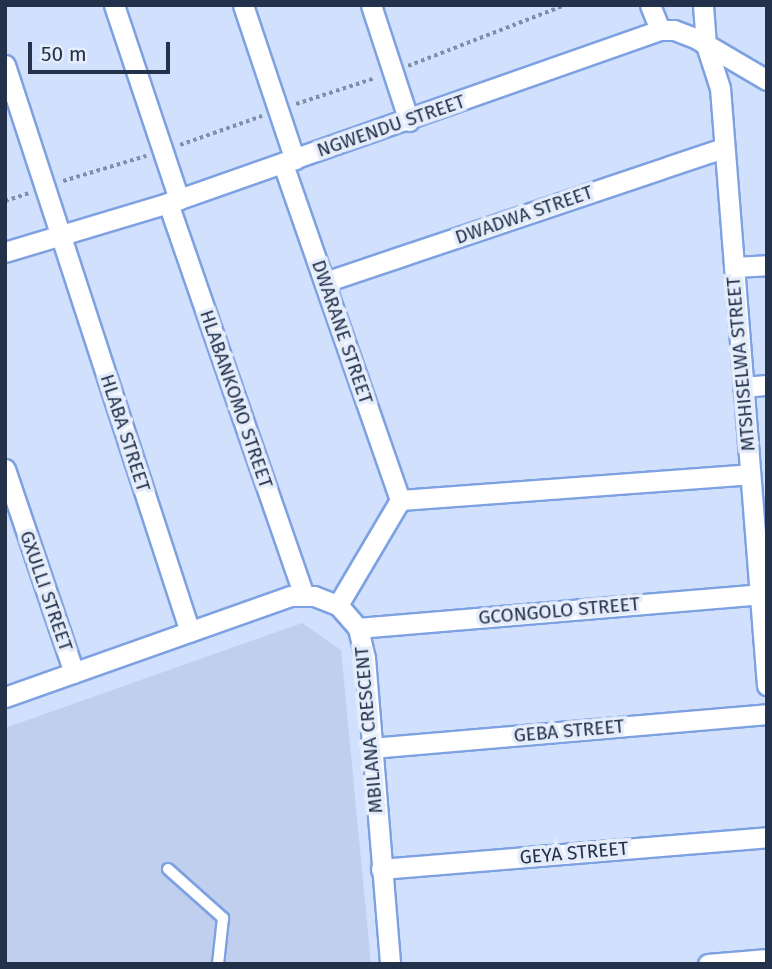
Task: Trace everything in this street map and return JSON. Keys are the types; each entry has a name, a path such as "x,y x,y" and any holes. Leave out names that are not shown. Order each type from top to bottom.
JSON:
{"street":[{"name":"HLABANKOMO STREET","path":"114,5 174,201 304,595"},
{"name":"DWARANE STREET","path":"243,5 325,282 401,500"},
{"path":"371,5 409,121"},
{"path":"650,5 660,30 674,30 706,44 767,80"},
{"name":"MTSHISELWA STREET","path":"703,5 706,44 717,72 750,474 760,509 760,594 767,685"},
{"name":"NGWENDU STREET","path":"5,252 174,201 409,121 660,30"},
{"name":"HLABA STREET","path":"5,65 190,632"},
{"name":"DWADWA STREET","path":"325,282 724,148"},
{"path":"733,267 767,265"},
{"path":"743,387 767,385"},
{"name":"GXULLI STREET","path":"5,469 74,673"},
{"path":"5,697 278,600 304,595 338,605 401,500 750,474"},
{"name":"GCONGOLO STREET","path":"358,628 760,594"},
{"name":"MBILANA CRESCENT","path":"338,605 358,628 365,658 390,964"},
{"name":"GEBA STREET","path":"372,748 767,714"},
{"name":"GEYA STREET","path":"381,869 767,836"},
{"path":"708,964 767,959"}],"lane":[{"path":"168,869 223,918 218,964"}],"shaded area":[{"path":"302,623 341,650 371,964 5,964 5,728"}]}
